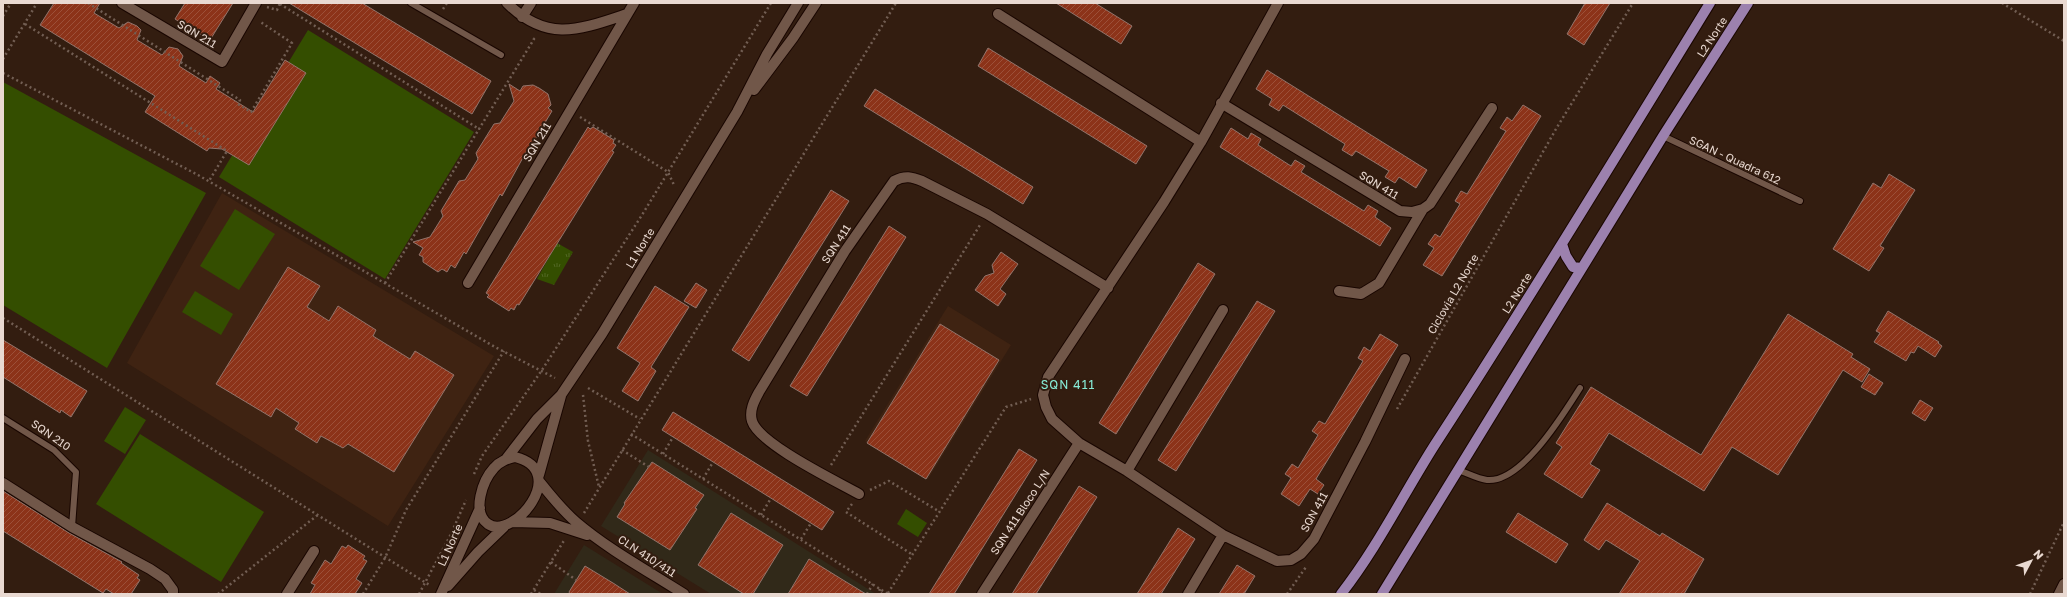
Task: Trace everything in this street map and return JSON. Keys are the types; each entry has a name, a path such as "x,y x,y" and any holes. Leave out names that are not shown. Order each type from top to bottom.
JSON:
{"main road":[{"name":"L2 Norte","path":"1340,594 1366,558 1710,3"},
{"name":"L2 Norte","path":"1382,594 1581,268 1748,3"},
{"path":"1562,244 1566,256 1573,267 1581,268"}],"street":[{"name":"SQN 211","path":"122,3 222,62 256,3"},
{"path":"507,3 522,17 546,28 564,30 593,25 627,14"},
{"path":"522,17 531,3"},
{"name":"SQN 211","path":"468,283 569,110 634,3"},
{"name":"L1 Norte","path":"506,459 537,419 561,394 606,327 737,112 767,54 798,3"},
{"name":"L1 Norte","path":"737,112 794,38 816,3"},
{"path":"1043,395 1048,376 1134,250 1201,142 1221,103 1278,3"},
{"path":"998,14 1201,142"},
{"name":"SQN 411","path":"1221,103 1400,211 1412,212 1423,209"},
{"path":"1339,291 1361,294 1379,283 1423,209 1437,196 1492,108"},
{"name":"SQN 411","path":"859,494 771,443 758,432 752,422 751,414 758,392 845,250 888,188 902,176 911,177 922,181 987,214 1108,288"},
{"path":"1127,471 1223,310"},
{"name":"SQN 411","path":"1043,395 1052,419 1079,443 1127,471 1223,535 1277,561 1291,560 1301,554 1314,539 1365,442 1406,359"},
{"name":"L1 Norte","path":"539,478 561,394"},
{"name":"SQN 411 Bloco L/N","path":"982,594 1079,443"},
{"path":"515,457 526,460 534,467 539,478 532,501 513,522 504,527 488,524 482,517 480,508 483,485 494,467 506,459 515,457"},
{"name":"CLN 410/411","path":"539,478 574,526"},
{"path":"3,484 72,527 150,569 165,579 173,594"},
{"name":"L1 Norte","path":"442,593 463,541 480,508"},
{"name":"CLN 410/411","path":"513,522 539,522 574,526 597,538 684,594"},
{"name":"L1 Norte","path":"442,593 478,552 504,527"},
{"path":"1188,594 1223,535"},
{"path":"287,594 314,551"},
{"path":"2059,594 2064,584"}],"lane":[{"path":"411,3 501,55"},
{"name":"SGAN - Quadra 612","path":"1663,136 1800,201"},
{"path":"1458,470 1488,480 1504,476 1521,464 1541,445 1580,388"},
{"name":"SQN 210","path":"3,418 54,450 76,472 72,527"}],"path":[{"path":"3,16 11,3"},
{"path":"3,59 38,3"},
{"path":"473,477 482,456 542,370 668,172 771,3"},
{"path":"531,594 599,488 896,3"},
{"name":"Ciclovia L2 Norte","path":"1393,415 1556,129 1633,3"},
{"path":"2002,3 2064,41"},
{"path":"280,4 479,129"},
{"path":"25,24 227,151 208,182"},
{"path":"385,283 534,39 529,34"},
{"path":"3,73 208,182 504,351 555,378"},
{"path":"569,110 668,172 674,185"},
{"path":"824,474 987,214"},
{"path":"3,318 432,586"},
{"path":"363,594 385,558 406,510 504,351"},
{"path":"588,388 640,419"},
{"path":"583,395 588,441 599,488"},
{"path":"631,434 888,594 1006,407 1043,395"},
{"path":"663,454 673,437"},
{"path":"622,450 649,467"},
{"path":"703,479 713,462"},
{"path":"913,555 846,512 859,494 889,481 940,512"},
{"path":"419,594 427,582 451,534 468,496"},
{"path":"761,515 771,498"},
{"path":"218,594 319,514"},
{"path":"2030,594 2064,522"},
{"path":"801,539 811,523"},
{"path":"551,562 576,580"},
{"path":"1288,594 1307,565"},
{"path":"867,594 873,584"},
{"path":"880,589 879,592 882,594"},
{"path":"534,590 541,594"}],"shaded area":[{"path":"222,193 494,356 388,526 127,363"},
{"path":"948,306 1011,345 928,479 865,441"},
{"path":"648,450 876,594 711,594 601,526"},
{"path":"584,545 663,594 554,594"}],"green space":[{"path":"308,30 474,132 385,279 219,177"},
{"path":"3,82 206,193 107,368 3,305"},
{"path":"235,209 275,234 239,290 200,266"},
{"path":"557,243 573,252 554,285 537,279"},
{"path":"195,291 233,314 221,335 182,312"},
{"path":"125,407 146,420 125,454 104,441"},
{"path":"140,434 264,512 221,582 96,504"},
{"path":"906,509 927,523 918,537 897,524"}],"building":[{"path":"54,3 100,3 94,13 119,28 128,22 137,26 141,30 137,40 162,55 169,47 178,49 183,56 179,66 206,83 210,76 220,83 216,89 253,112 285,60 306,73 249,165 222,149 209,148 207,151 145,112 155,96 40,25"},
{"path":"185,3 233,3 210,40 198,33 196,36 184,29 186,26 175,19"},
{"path":"289,3 362,3 491,81 472,114"},
{"path":"1056,3 1095,3 1132,26 1121,44"},
{"path":"1585,3 1610,3 1584,45 1567,34"},
{"path":"988,48 1147,146 1136,164 978,66"},
{"path":"1267,70 1427,170 1416,188 1399,177 1395,183 1385,177 1389,171 1356,151 1352,156 1342,150 1345,144 1283,105 1279,111 1269,105 1272,99 1256,89"},
{"path":"509,84 520,91 523,86 533,85 539,88 548,94 551,105 548,108 552,111 543,126 544,127 526,152 502,196 500,194 466,254 464,252 455,268 451,265 447,272 442,269 438,272 423,262 423,257 419,255 423,248 413,242 430,237 443,216 441,211 459,181 465,180 478,159 476,153 494,124 500,123 514,101"},
{"path":"875,89 1033,187 1023,204 864,106"},
{"path":"1523,105 1541,116 1442,276 1423,265 1434,248 1428,244 1435,234 1440,237 1460,204 1455,201 1461,191 1467,194 1506,131 1500,128 1507,117 1512,121"},
{"path":"588,127 590,129 593,127 614,140 613,143 616,145 612,151 614,152 519,305 517,304 514,310 511,308 509,311 487,297 489,295 486,293"},
{"path":"1231,128 1248,139 1251,133 1261,139 1258,145 1291,166 1295,160 1305,166 1301,172 1364,211 1368,205 1378,211 1375,217 1391,228 1380,246 1220,147"},
{"path":"1889,174 1915,190 1880,246 1884,248 1869,271 1833,249 1873,183 1881,188"},
{"path":"831,190 849,201 749,361 732,350"},
{"path":"889,226 906,237 807,396 790,386"},
{"path":"1001,252 1018,264 1000,289 1006,294 998,306 975,290 985,276 994,273 992,265"},
{"path":"1198,263 1215,274 1116,434 1099,423"},
{"path":"288,267 320,286 307,307 329,321 338,306 376,330 373,336 410,359 415,351 454,375 394,472 348,444 343,448 321,436 317,443 295,429 299,423 276,408 271,417 216,384"},
{"path":"696,283 707,290 696,308 684,301"},
{"path":"655,286 689,307 651,367 656,371 638,401 622,391 640,363 617,348"},
{"path":"1257,301 1275,311 1176,471 1158,460"},
{"path":"1888,311 1939,342 1938,343 1942,346 1935,357 1918,346 1914,353 1911,352 1906,361 1874,342 1880,333 1876,331"},
{"path":"1788,314 1853,354 1851,357 1870,369 1862,382 1843,370 1778,475 1732,447 1704,491 1609,433 1590,464 1600,470 1582,498 1544,474 1562,447 1556,443 1591,387 1701,455"},
{"path":"940,324 999,360 926,479 867,443"},
{"path":"1380,334 1398,345 1316,479 1324,485 1318,494 1310,489 1299,506 1281,494 1291,478 1285,474 1292,464 1298,468 1318,435 1312,431 1319,421 1325,424 1363,361 1358,358 1364,347 1370,351"},
{"path":"3,340 87,391 71,417 61,410 60,413 3,377"},
{"path":"1869,374 1883,383 1875,395 1861,387"},
{"path":"1920,400 1933,408 1925,421 1912,413"},
{"path":"673,412 834,512 822,530 662,430"},
{"path":"1019,449 1037,460 954,594 929,594"},
{"path":"652,462 704,495 695,508 697,509 670,550 617,517 625,504 624,503"},
{"path":"1079,486 1097,497 1036,594 1012,594"},
{"path":"3,491 69,533 122,562 121,563 139,575 137,578 140,580 131,594 114,594 106,589 103,593 3,531"},
{"path":"1607,503 1660,536 1662,533 1704,559 1684,594 1619,594 1640,561 1606,540 1599,550 1584,540"},
{"path":"731,513 783,545 753,594 744,594 698,565"},
{"path":"1518,513 1568,544 1556,563 1506,532"},
{"path":"1178,528 1195,539 1161,594 1137,594"},
{"path":"348,545 365,556 363,559 367,561 356,579 362,583 355,594 310,594 315,585 311,583 325,560 331,564 342,546 346,548"},
{"path":"809,559 843,580 866,594 788,594"},
{"path":"1237,565 1255,576 1244,594 1219,594"},
{"path":"585,566 630,594 570,594 569,592"}],"district":[{"name":"SQN 411","path":"1068,385"}]}
